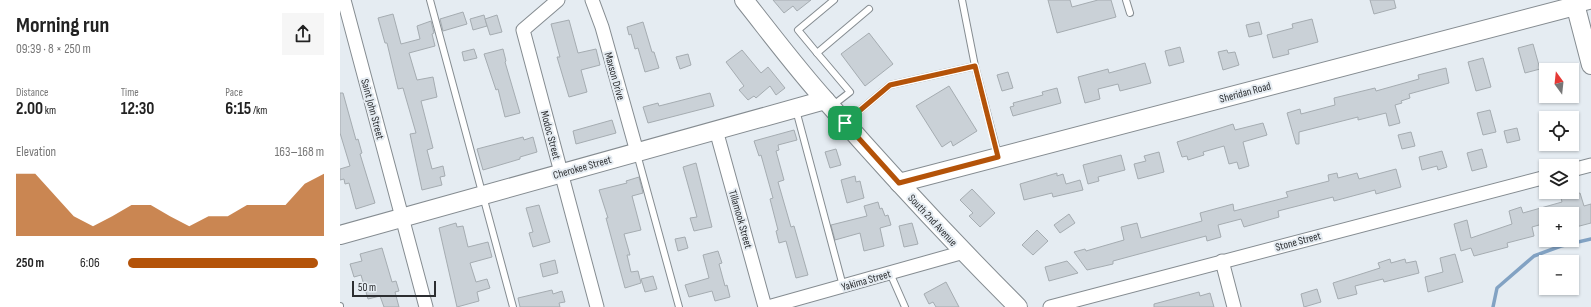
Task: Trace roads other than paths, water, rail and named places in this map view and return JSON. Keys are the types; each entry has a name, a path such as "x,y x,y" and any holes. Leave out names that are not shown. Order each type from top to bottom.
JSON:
{"street":[{"name":"Modoc Street","path":"558,0 523,30 596,307"},
{"name":"Maxson Drive","path":"592,0 602,27 637,152"},
{"name":"South 2nd Avenue","path":"744,0 828,104 899,183 1018,307"},
{"name":"Saint John Street","path":"348,3 426,307"},
{"path":"1580,3 1591,65"},
{"name":"Sheridan Road","path":"899,183 1580,3"},
{"name":"Cherokee Street","path":"340,235 795,108 828,104"},
{"name":"Tillamook Street","path":"716,130 767,307"},
{"path":"1579,168 1591,165"},
{"name":"Stone Street","path":"1050,307 1539,179"},
{"name":"Yakima Street","path":"767,307 964,252"},
{"path":"1222,261 1234,307"}],"lane":[{"path":"430,0 513,307"},
{"path":"828,104 850,92 798,30 834,0"},
{"path":"962,0 975,66 998,157"},
{"path":"1126,0 1130,13"},
{"path":"817,53 869,9"},
{"path":"845,123 890,85 975,66"},
{"path":"795,108 843,286"},
{"path":"637,152 679,307"},
{"path":"890,273 905,307"}],"waterway":[{"path":"1493,307 1497,288 1534,256 1561,246 1591,239"}]}
